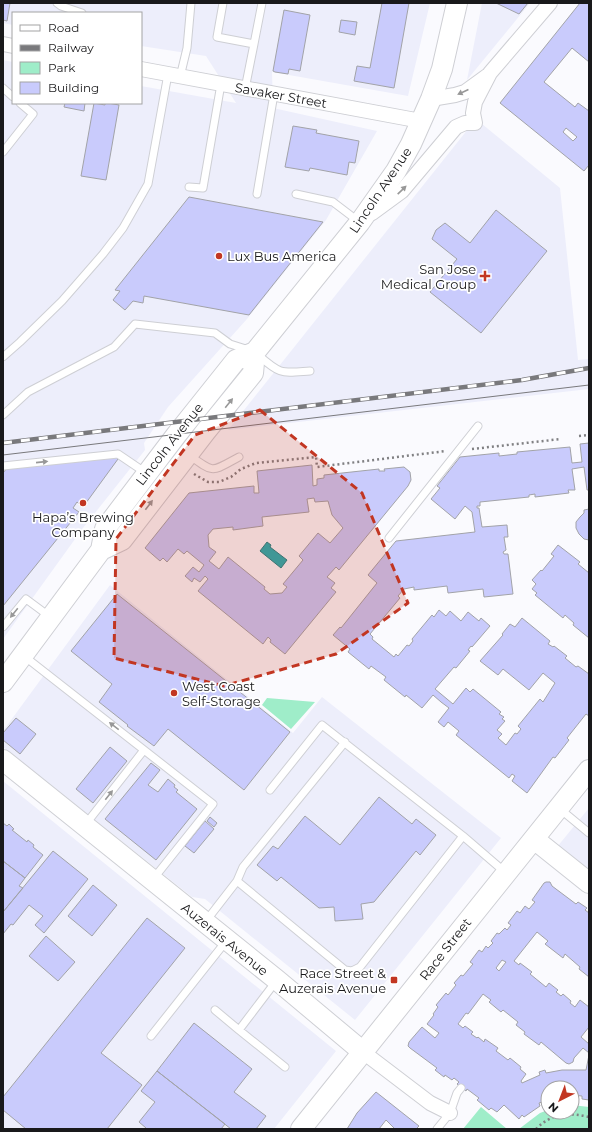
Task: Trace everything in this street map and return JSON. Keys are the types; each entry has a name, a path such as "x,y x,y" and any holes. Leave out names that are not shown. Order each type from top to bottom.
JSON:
{"main road":[{"name":"Lincoln Avenue","path":"3,682 101,550 105,529 182,427 236,360 255,352 360,222 396,171 411,144 431,99 442,69 457,3"},
{"name":"Lincoln Avenue","path":"101,550 122,540 190,463 253,373 255,352"},
{"name":"Auzerais Avenue","path":"3,760 277,980 363,1052"},
{"name":"Race Street","path":"301,1129 589,770"},
{"path":"534,839 589,883"}],"street":[{"path":"431,99 465,92 490,73 550,3"},
{"name":"Savaker Street","path":"142,69 421,121"},
{"path":"360,222 402,191 456,127 465,123 475,123 473,113 475,102 490,73"},
{"name":"Auzerais Avenue","path":"363,1052 430,1103 450,1113"}],"lane":[{"path":"57,3 61,6 79,12"},
{"path":"3,356 20,342 62,301 103,254 123,228 148,184 174,75 187,48 191,3"},
{"path":"224,3 218,37 254,44"},
{"path":"245,89 262,3"},
{"path":"189,187 203,188 221,84"},
{"path":"3,88 12,96"},
{"path":"256,194 274,94"},
{"path":"3,152 33,114 21,104"},
{"path":"296,194 333,202 360,222"},
{"path":"3,415 28,392 114,347 135,324 215,334 230,344 255,352 273,368 281,372 288,373 310,371"},
{"path":"389,538 478,426"},
{"path":"3,466 118,454 147,473"},
{"path":"190,463 210,469 218,469 238,456"},
{"path":"3,628 26,599 51,617"},
{"path":"23,655 213,804 153,880"},
{"path":"270,790 322,725 464,836 506,873"},
{"path":"205,922 237,881 243,867 345,742"},
{"path":"84,826 144,750"},
{"path":"558,808 589,833"},
{"path":"237,881 345,970 352,971 360,967 464,836"},
{"path":"151,1036 227,940"},
{"path":"239,1030 277,980"},
{"path":"215,1010 285,1067"},
{"path":"437,1129 450,1113 457,1093 461,1088"}],"path":[{"path":"579,436 589,435"},
{"path":"469,449 561,439"},
{"path":"190,463 208,482 219,482 231,477 241,469 256,463 316,457 317,467 450,450"},
{"path":"536,1129 541,1124 556,1116 568,1113 589,1117"}],"highlighted area":[{"path":"260,410 362,493 408,603 336,654 224,686 114,658 116,539 195,435"}],"shaded area":[{"path":"3,3 430,3 408,96 272,72 273,108 377,131 326,220 247,319 168,407 144,443 145,450 83,528 3,639 3,60 12,62 12,104 142,104 142,86 236,103 206,56 142,46 142,12 12,12 12,25 3,23"},
{"path":"482,3 530,3 467,80"},
{"path":"476,119 560,188 578,360 589,359 589,389 228,430"},
{"path":"110,585 293,733 322,697 501,838 355,1020 205,899 192,897 3,747 3,731"},
{"path":"3,781 336,1051 274,1129 3,1129"},
{"path":"589,808 589,871 557,847"}],"green space":[{"path":"267,698 315,702 291,729 262,705"},
{"path":"580,1106 589,1107 589,1129 519,1129 540,1113 540,1120 580,1120"},
{"path":"481,1107 507,1129 463,1129"}],"water":[{"path":"267,542 271,545 270,547 287,560 281,568 260,551"}],"building":[{"path":"3,3 10,3 7,21 3,20"},
{"path":"382,3 409,3 394,88 354,81 357,66 370,68"},
{"path":"496,3 528,3 519,14"},
{"path":"580,3 589,4 589,62 572,48 544,82 575,107 578,103 589,111 589,165 584,171 500,103","holes":["566,128 577,137 573,141 563,132"]},
{"path":"284,10 310,15 300,71 289,69 288,74 273,71"},
{"path":"341,20 357,22 355,35 339,32"},
{"path":"65,104 85,104 84,111 64,107"},
{"path":"94,104 119,105 106,180 81,176"},
{"path":"293,126 317,130 316,133 359,141 355,163 349,162 347,175 310,168 309,171 285,167"},
{"name":"Lux Bus America","path":"189,197 323,222 249,315 144,296 143,303 133,301 125,310 113,300 120,291 115,290"},
{"name":"San Jose Medical Group","path":"496,210 547,251 481,333 430,292 457,259 432,239 436,230 445,223 470,243"},
{"path":"589,443 589,490 587,490 584,467 572,469 575,490 568,490 569,493 535,497 535,494 529,495 529,497 480,502 480,506 477,506 477,508 479,508 482,527 507,525 508,537 504,537 506,550 503,552 504,554 508,554 513,594 484,597 483,589 448,593 447,586 414,590 414,587 404,589 398,596 400,598 370,634 373,637 372,639 394,657 396,654 398,656 407,645 409,646 413,641 412,639 432,615 434,617 439,610 446,616 450,611 461,621 468,612 479,621 481,618 490,626 472,647 471,646 468,650 470,651 456,668 454,667 435,689 453,704 466,688 470,692 473,689 501,712 499,714 504,717 502,719 505,721 497,730 502,734 498,738 506,745 515,733 517,734 521,729 518,726 540,699 543,702 555,683 543,673 529,690 503,669 498,675 480,661 503,635 502,634 510,624 515,627 522,618 550,641 548,644 553,647 554,646 567,656 565,658 576,667 578,666 589,674 589,716 586,714 567,738 569,740 555,758 553,757 527,793 512,781 515,776 512,774 509,778 456,735 459,731 448,722 444,727 438,722 449,708 433,695 422,708 406,695 405,697 384,680 386,677 371,666 369,669 348,652 350,649 333,635 340,627 341,628 377,583 368,575 396,541 475,532 472,512 465,506 455,519 431,499 440,488 437,486 460,457 499,453 499,456 517,454 517,452 570,447 572,463 582,462 580,444"},
{"path":"115,456 118,459 83,507 77,502 73,508 79,512 3,606 3,473 7,468"},
{"path":"312,465 313,486 317,485 317,479 324,478 324,475 379,469 379,471 385,471 384,469 404,467 410,472 411,480 408,486 339,570 336,567 327,577 335,583 331,588 336,592 285,654 270,642 271,640 268,637 263,644 198,591 208,579 205,576 200,582 194,578 192,582 185,576 193,567 199,572 204,565 187,551 184,554 178,549 167,562 163,558 160,561 145,548 189,493 254,486 254,493 259,493 257,471","holes":["314,498 315,502 328,501 332,515 343,528 330,543 318,533 299,556 303,560 283,584 287,587 282,593 270,594 264,589 265,587 228,557 219,569 209,561 216,552 209,547 208,535 213,529 233,527 233,530 263,526 262,517 309,512 307,499"]},
{"path":"589,509 589,540 584,539 579,534 576,528 576,522 584,513 584,510"},
{"path":"558,545 580,562 578,564 589,573 589,638 573,625 574,623 565,615 563,618 535,595 537,593 532,589 536,584 532,580 541,570 542,571 554,556 551,554"},
{"name":"West Coast Self-Storage","path":"117,594 290,732 244,790 168,729 154,746 127,726 128,725 99,702 112,684 71,651"},
{"path":"16,718 36,734 20,754 3,740 3,733"},
{"path":"110,747 127,761 93,803 76,789"},
{"path":"151,763 160,770 148,785 158,792 168,779 175,785 174,787 178,790 176,792 197,809 156,860 105,819"},
{"path":"379,797 412,824 416,819 436,835 420,855 416,851 374,902 361,904 363,919 335,921 334,907 319,908 281,877 277,881 257,865 273,846 278,849 305,816 340,845"},
{"path":"210,817 217,823 214,827 207,821"},
{"path":"205,821 214,829 194,853 185,846"},
{"path":"3,823 7,826 9,824 14,829 12,830 27,842 28,840 34,845 33,847 43,855 25,878 3,861"},
{"path":"53,851 88,879 44,933 35,925 43,916 29,905 13,925 11,924 3,934 3,912"},
{"path":"3,861 25,878 19,886 23,888 3,912"},
{"path":"550,882 552,886 576,904 578,902 587,908 585,910 589,913 589,977 565,954 563,958 545,944 548,941 537,932 514,961 519,965 520,963 532,972 530,974 546,987 549,983 558,990 556,992 561,996 563,994 575,1007 580,1000 589,1007 589,1027 581,1037 589,1044 589,1053 583,1048 574,1058 573,1062 569,1064 566,1063 541,1042 539,1045 524,1034 525,1032 516,1025 518,1022 503,1010 501,1012 489,1002 491,1000 483,994 468,1014 466,1013 458,1024 463,1028 465,1026 473,1032 471,1034 484,1042 485,1039 498,1048 496,1051 508,1060 510,1058 521,1067 520,1069 526,1074 521,1081 522,1083 540,1075 539,1072 545,1070 546,1073 562,1070 586,1070 589,1055 589,1100 582,1099 582,1096 580,1096 580,1080 540,1080 540,1106 524,1117 522,1115 519,1119 504,1105 497,1112 491,1108 489,1110 477,1100 479,1098 457,1084 459,1082 454,1078 452,1080 445,1075 444,1077 435,1070 437,1068 408,1046 409,1042 422,1027 435,1038 439,1033 427,1024 438,1007 436,1005 446,993 448,995 456,985 454,983 461,975 463,976 473,964 470,962 479,950 482,952 486,946 488,948 493,943 491,941 497,933 499,934 505,928 507,930 511,925 508,923 517,911 520,913 525,906 529,909 535,902 532,900 544,883","holes":["502,960 506,962 499,971 496,968"]},
{"path":"93,885 117,905 92,936 68,916"},
{"path":"147,918 185,948 101,1053 142,1085 107,1129 26,1129 3,1110 3,1097"},
{"path":"46,936 75,962 58,981 29,956"},
{"path":"194,1023 252,1069 234,1092 266,1116 256,1129 231,1129 157,1071"},
{"path":"157,1071 225,1124 221,1129 145,1129 146,1128 139,1122 155,1102 141,1091"},
{"path":"376,1092 419,1126 416,1129 395,1129 386,1120 379,1129 347,1129 357,1113"}],"tram line":[{"path":"3,455 589,385"}],"railway":[{"path":"3,443 522,380 589,368"}],"place":[{"name":"Lux Bus America","path":"219,256"},
{"name":"San Jose Medical Group","path":"485,276"},
{"name":"Hapa’s Brewing Company","path":"83,503"},
{"name":"West Coast Self-Storage","path":"174,693"},
{"name":"Race Street & Auzerais Avenue","path":"394,980"}]}
